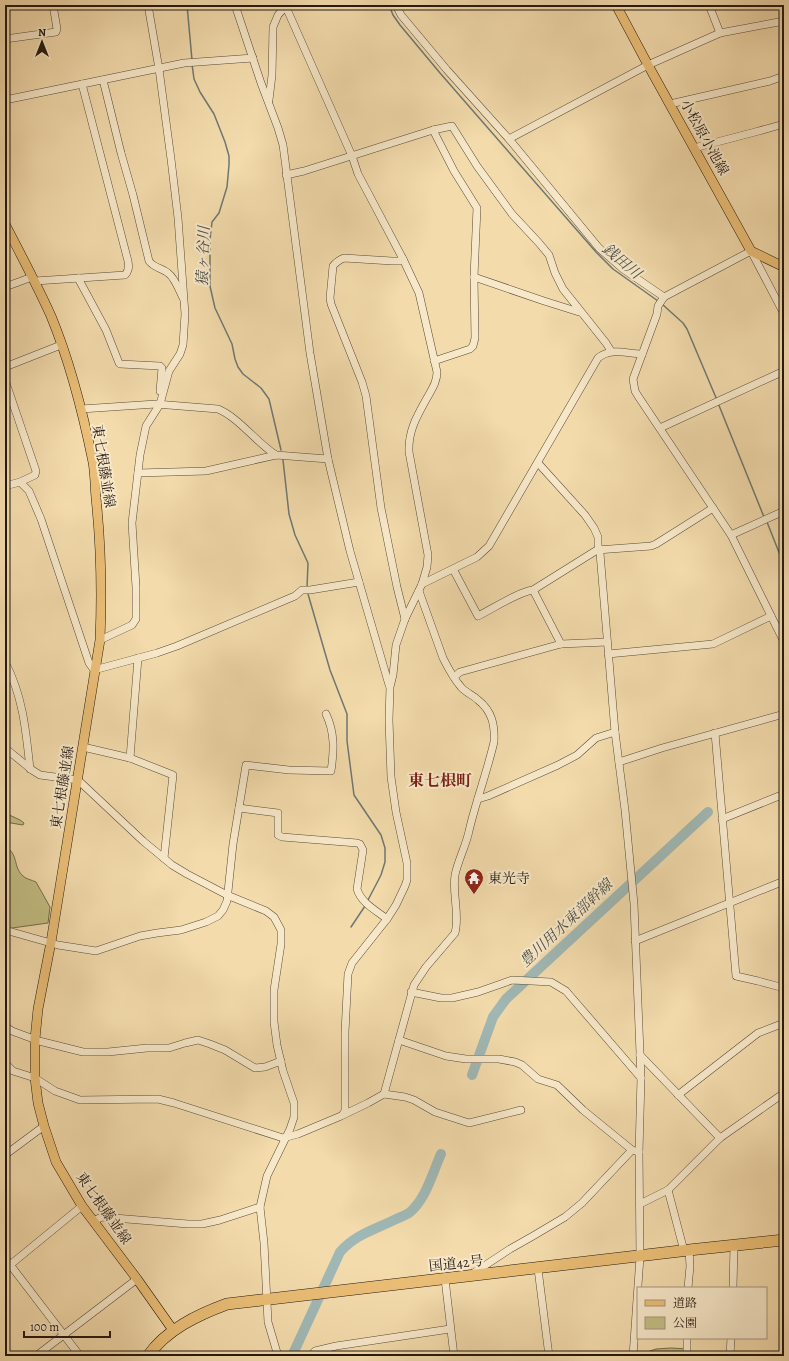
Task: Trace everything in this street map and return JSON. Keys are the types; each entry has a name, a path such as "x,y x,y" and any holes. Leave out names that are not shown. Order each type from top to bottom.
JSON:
{"highway":[{"name":"国道42号","path":"148,1356 173,1330 201,1314 227,1304 784,1240"}],"main road":[{"name":"小松原小池線","path":"616,5 751,251"},
{"name":"東七根藤並線","path":"5,224 34,279 62,345 81,409 93,463 98,519 100,640 51,942 38,1009 35,1039 35,1078 38,1103 56,1162 82,1206 173,1330"},
{"path":"751,251 784,267"}],"street":[{"path":"5,39 56,32 57,29 53,5"},
{"path":"100,640 132,625 136,620 136,587 132,522 138,474 146,426 160,404 169,371 180,354 183,345 186,314 178,218 159,69 148,5"},
{"path":"235,5 283,145 310,353 328,459 350,551 390,687"},
{"path":"396,5 401,15 447,70 509,139 599,248 623,269 664,297"},
{"path":"709,5 720,34"},
{"path":"783,5 784,9"},
{"path":"269,103 272,75 273,27 278,15 286,6 352,156 358,174 403,259 419,293 437,372 436,382 412,426 408,441 428,554 427,568 421,588 406,619 396,645 393,675 390,687 389,720 391,776 396,812 407,863 407,880 387,919 352,963 348,974 345,1032 345,1111 343,1114"},
{"path":"509,139 648,65 720,34 784,21"},
{"path":"6,99 193,63 253,58"},
{"path":"670,104 770,81 784,76"},
{"path":"103,80 149,261 152,266 168,272 184,302"},
{"path":"5,287 34,279 125,276 128,273 128,261 82,84"},
{"path":"694,148 784,124"},
{"path":"286,175 304,171 433,130 452,126 477,166 512,214 549,255 562,289 611,351"},
{"path":"433,130 454,171 477,208 474,278 475,338 473,346 470,349 434,361"},
{"path":"784,314 751,251 664,297 658,306 657,314 633,379 635,391 731,535 784,642"},
{"path":"403,259 399,261 344,258 339,260 333,266 330,298 366,396 381,508 397,586 406,619"},
{"path":"78,278 106,330 119,363 160,366 162,368 160,404"},
{"path":"474,278 580,312"},
{"path":"5,368 62,345"},
{"path":"421,588 452,569 477,557 489,546 598,358 611,351 642,354"},
{"path":"660,428 784,371"},
{"path":"5,380 36,471 35,475 20,482 5,486"},
{"path":"81,409 160,404 210,408 222,411 276,456"},
{"path":"138,474 206,471 276,456 328,459"},
{"path":"538,463 585,515 594,528 598,537 600,553 615,732 631,871 636,942 641,1078 636,1151 640,1204 640,1257 638,1287"},
{"path":"20,482 29,491 41,519 89,663 94,670 116,665 177,646 296,596 302,590 359,582"},
{"path":"452,569 478,616 529,590 534,590 574,563 599,550 651,546 713,508"},
{"path":"731,535 784,511"},
{"path":"384,1094 411,992 417,979 455,933 457,913 455,875 494,742 492,717 483,705 460,687 443,658 421,588"},
{"path":"534,590 561,644"},
{"path":"608,654 713,644 771,616"},
{"path":"454,677 460,672 561,644 607,642"},
{"path":"130,758 138,658"},
{"path":"5,662 14,682 26,728 30,769"},
{"path":"5,932 12,932 58,945 96,951 140,936 181,930 206,922 218,916 225,906 233,844 246,765 289,770 331,771 333,758 333,732 326,714"},
{"path":"619,762 784,714"},
{"path":"478,799 558,765 576,755 596,738 615,732"},
{"path":"715,733 736,976 784,988"},
{"path":"83,747 130,758 173,775 164,858"},
{"path":"5,748 30,769 40,774 78,780 143,841 164,858 187,874 227,895 266,911 274,917 281,930 281,944 274,990 274,1022 277,1045 294,1103 294,1117 286,1138 267,1176 260,1207 268,1299 268,1322 278,1356"},
{"path":"722,819 784,794"},
{"path":"239,808 278,813 278,835 282,837 360,844 363,850 358,889 359,895 362,900 387,919"},
{"path":"636,942 784,881"},
{"path":"411,992 441,998 452,998 478,992 512,980 551,982 566,991 641,1078"},
{"path":"678,1095 758,1033 784,1023"},
{"path":"5,1026 12,1031 35,1039 83,1052 169,1048 198,1040 225,1050 255,1068 265,1067 281,1061"},
{"path":"399,1040 446,1056 473,1059 499,1059 522,1065 538,1079 557,1085 583,1110 636,1151"},
{"path":"640,1055 720,1138"},
{"path":"5,1063 13,1071 35,1078 55,1091 80,1100 158,1099 174,1102 286,1138 368,1103 384,1094 406,1097 435,1112 469,1123 521,1110"},
{"path":"640,1204 668,1190 720,1138 784,1093"},
{"path":"5,1155 44,1126"},
{"path":"468,1277 510,1248 565,1217 582,1203 636,1151"},
{"path":"668,1190 687,1251 690,1266 688,1287"},
{"path":"10,1265 82,1206"},
{"path":"94,1221 102,1217 180,1224 202,1224 220,1220 260,1207"},
{"path":"733,1287 734,1246"},
{"path":"5,1258 80,1356"},
{"path":"538,1269 549,1356"},
{"path":"36,1356 137,1279"},
{"path":"445,1279 454,1356"},
{"path":"633,1356 637,1299"},
{"path":"310,1356 315,1351 336,1346 450,1329"},
{"path":"687,1339 687,1356"},
{"path":"730,1356 731,1339"}],"green space":[{"path":"5,813 20,820 24,823 23,825 5,822"},
{"path":"5,846 12,853 19,872 25,878 36,882 50,907 48,923 5,929"},
{"path":"656,1349 689,1349 689,1356 635,1356"}],"waterway":[{"name":"猿ヶ谷川","path":"187,5 192,60"},
{"name":"銭田川","path":"389,5 393,15 400,25 440,73 596,252 613,269 658,301"},
{"name":"猿ヶ谷川","path":"192,64 194,79 200,92 214,114 229,156 227,187 219,213 212,222 210,239 210,286 212,295 215,308 232,344 238,367 243,374 261,388 269,399 281,450"},
{"name":"銭田川","path":"662,304 683,323 687,329 717,400"},
{"name":"銭田川","path":"718,403 764,517"},
{"name":"猿ヶ谷川","path":"283,460 289,514 295,535 308,563 307,588"},
{"name":"銭田川","path":"767,522 784,565"},
{"path":"308,594 330,670 347,714 347,741 354,795 381,835 385,848 385,862 381,875 368,900"},
{"name":"豊川用水東部幹線","path":"472,1075 493,1017 506,999 708,812"},
{"path":"351,927 365,906"},
{"name":"豊川用水東部幹線","path":"292,1356 340,1252 358,1237 409,1213 420,1201 441,1154"}],"place":[{"name":"東光寺","path":"474,895"}],"district":[{"name":"東七根町","path":"440,780"}]}
